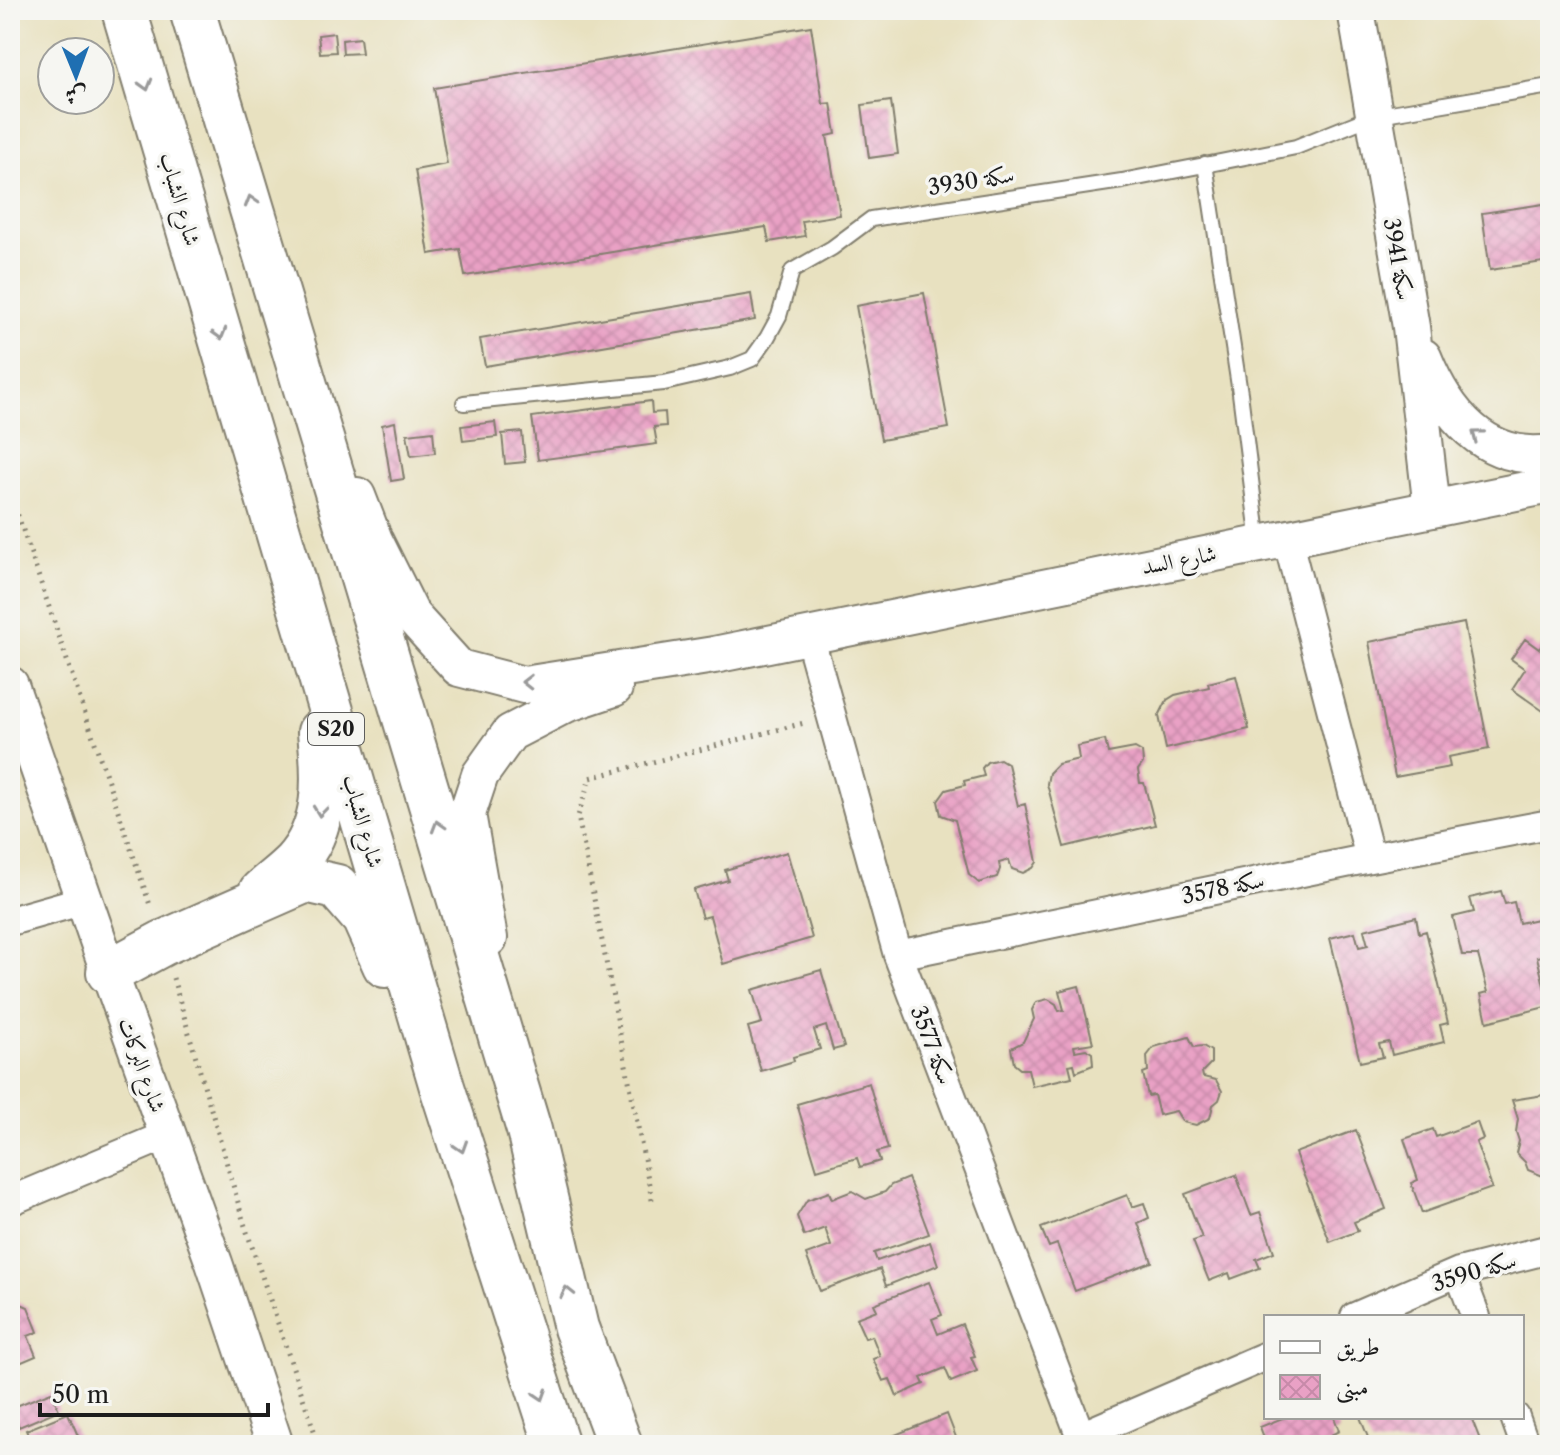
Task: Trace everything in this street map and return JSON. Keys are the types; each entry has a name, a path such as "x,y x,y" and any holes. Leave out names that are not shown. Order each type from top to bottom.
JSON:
{"main road":[{"name":"شارع الشباب","path":"124,10 442,1087 557,1445"},
{"path":"192,10 529,1130 576,1328 620,1445"},
{"path":"238,912 296,862 319,824 324,770 305,622"},
{"path":"109,972 163,943 306,880 337,887 364,918 442,1087"}],"street":[{"name":"سكة 3941","path":"1356,10 1411,327 1432,509"},
{"path":"271,268 374,540 412,616 459,668 524,685 714,655"},
{"path":"1411,327 1442,397 1461,422 1497,449 1521,454 1550,453"},
{"name":"شارع السد","path":"714,655 1550,485"},
{"path":"1273,541 1370,858"},
{"name":"سكة 3577","path":"809,635 898,955 1083,1440"},
{"path":"529,1130 467,814 480,775 510,733 566,704 714,655"},
{"name":"شارع البركات","path":"10,685 275,1445"},
{"name":"سكة 3578","path":"898,955 1550,824"},
{"path":"10,921 84,900"},
{"path":"10,1201 167,1135"},
{"name":"سكة 3590","path":"1360,1315 1459,1272 1550,1249"},
{"path":"1459,1272 1475,1315"},
{"path":"1083,1440 1264,1357"},
{"path":"1516,1419 1525,1445"}],"lane":[{"name":"سكة 3930","path":"464,403 664,383 730,368 752,359 779,316 792,271 832,248 871,219 1122,181 1296,147 1373,116 1550,86"},
{"path":"1205,164 1240,393 1273,541"}],"path":[{"path":"652,1200 578,816 584,791 590,778 832,716"}],"building":[{"path":"811,26 823,104 831,103 836,134 827,136 840,215 802,221 805,236 769,242 766,227 465,276 460,249 429,254 415,170 447,164 434,88"},
{"path":"334,33 336,52 320,53 318,35"},
{"path":"360,38 362,53 343,54 342,40"},
{"path":"891,101 898,154 869,158 862,105"},
{"path":"1550,203 1550,261 1490,270 1482,213"},
{"path":"924,293 949,428 881,440 856,306"},
{"path":"751,294 755,320 485,366 480,339"},
{"path":"651,401 652,413 665,412 666,426 654,427 657,444 538,460 532,417"},
{"path":"395,422 404,479 391,481 382,425"},
{"path":"495,422 497,437 463,441 461,426"},
{"path":"433,431 435,453 411,456 407,434"},
{"path":"522,432 525,462 505,464 502,434"},
{"path":"1464,623 1489,749 1448,757 1450,767 1395,777 1369,642"},
{"path":"1550,634 1550,708 1546,713 1512,689 1525,669 1511,659 1525,639 1539,649"},
{"path":"1236,676 1249,729 1166,749 1159,716 1167,700 1175,695 1209,687 1208,683"},
{"path":"1105,740 1108,753 1135,748 1142,752 1143,763 1138,770 1140,783 1144,783 1155,825 1064,847 1047,784 1049,773 1058,764 1079,759 1077,746"},
{"path":"1000,759 1008,764 1018,806 1025,804 1037,862 1023,873 1012,869 1009,860 999,863 997,877 979,883 969,875 955,820 941,815 938,801 946,790 984,776 982,768 987,762"},
{"path":"787,852 812,938 723,964 710,916 702,918 694,890 728,880 725,870"},
{"path":"1501,891 1505,904 1514,902 1519,923 1542,918 1550,954 1537,957 1549,1006 1487,1022 1481,994 1488,992 1478,955 1462,955 1453,917 1474,912 1470,898"},
{"path":"1416,917 1419,933 1426,931 1448,1023 1440,1025 1444,1042 1392,1055 1389,1042 1379,1044 1383,1057 1360,1062 1330,938 1355,932 1359,947 1368,945 1364,930"},
{"path":"821,970 844,1047 833,1050 826,1026 814,1030 820,1049 761,1071 748,1027 762,1023 752,990"},
{"path":"1079,986 1093,1043 1074,1046 1075,1051 1086,1049 1092,1053 1093,1065 1076,1072 1074,1064 1069,1065 1072,1077 1032,1086 1028,1069 1020,1069 1014,1064 1011,1048 1023,1042 1034,1019 1032,1010 1036,1002 1048,999 1056,1004 1059,1011 1064,1010 1059,991"},
{"path":"1189,1037 1194,1047 1203,1046 1211,1051 1211,1063 1202,1072 1203,1077 1216,1080 1222,1091 1213,1105 1210,1118 1196,1125 1183,1122 1176,1111 1159,1115 1154,1095 1148,1096 1143,1073 1148,1071 1147,1056 1154,1047"},
{"path":"869,1083 888,1149 877,1152 880,1161 860,1167 857,1158 817,1170 797,1104"},
{"path":"1550,1094 1548,1178 1528,1170 1516,1153 1518,1119 1512,1100"},
{"path":"1477,1122 1483,1139 1476,1142 1492,1188 1422,1213 1411,1183 1418,1180 1404,1139 1433,1129 1436,1137"},
{"path":"1356,1130 1386,1209 1354,1222 1358,1231 1330,1242 1295,1153"},
{"path":"1236,1175 1251,1215 1260,1212 1274,1252 1256,1259 1260,1268 1231,1279 1229,1273 1209,1281 1193,1241 1202,1238 1185,1194"},
{"path":"908,1178 929,1234 874,1253 877,1261 930,1242 938,1265 886,1286 880,1269 820,1291 806,1255 831,1246 825,1228 804,1236 797,1216 807,1200 829,1192 832,1199 852,1191 866,1199"},
{"path":"1127,1195 1132,1207 1144,1203 1149,1218 1138,1223 1152,1262 1075,1291 1057,1244 1049,1247 1041,1228"},
{"path":"929,1282 942,1315 932,1319 938,1334 962,1324 975,1356 971,1357 977,1371 951,1382 945,1368 921,1378 924,1384 897,1396 890,1379 883,1381 873,1359 880,1356 872,1336 865,1338 856,1318 877,1310 874,1304"},
{"path":"10,1299 28,1307 38,1332 28,1336 36,1356 10,1367"},
{"path":"51,1392 59,1410 19,1427 11,1408"},
{"path":"68,1413 82,1445 23,1445 31,1442 26,1430"},
{"path":"947,1414 959,1445 887,1445 885,1439"},
{"path":"1280,1419 1335,1419 1339,1431 1331,1435 1335,1445 1254,1445 1265,1440 1260,1427"},
{"path":"1361,1419 1472,1419 1482,1445 1414,1443 1371,1445"}]}
